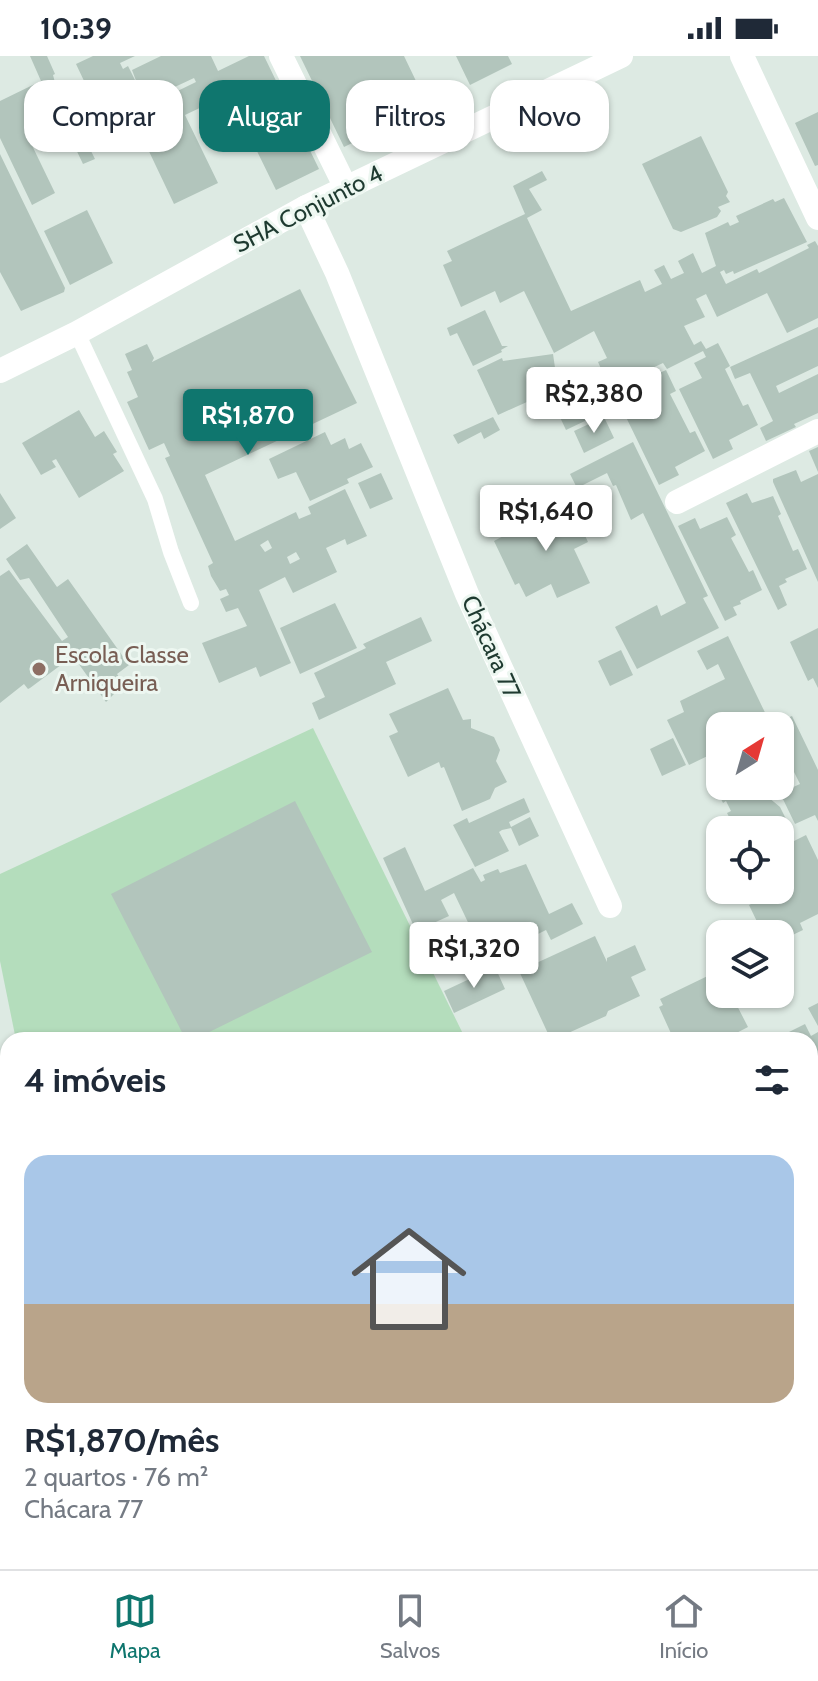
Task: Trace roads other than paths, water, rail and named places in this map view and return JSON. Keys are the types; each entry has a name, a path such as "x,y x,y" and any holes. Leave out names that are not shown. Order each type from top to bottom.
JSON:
{"street":[{"path":"281,56 346,188"},
{"name":"SHA Conjunto 4","path":"0,371 77,333 306,207 621,56"},
{"path":"742,56 818,218"},
{"name":"Chácara 77","path":"306,207 337,273 467,594 610,906"},
{"path":"677,502 818,431"}],"lane":[{"path":"77,333 155,499 191,603"}],"place":[{"name":"Escola Classe Arniqueira","path":"39,669"}]}
